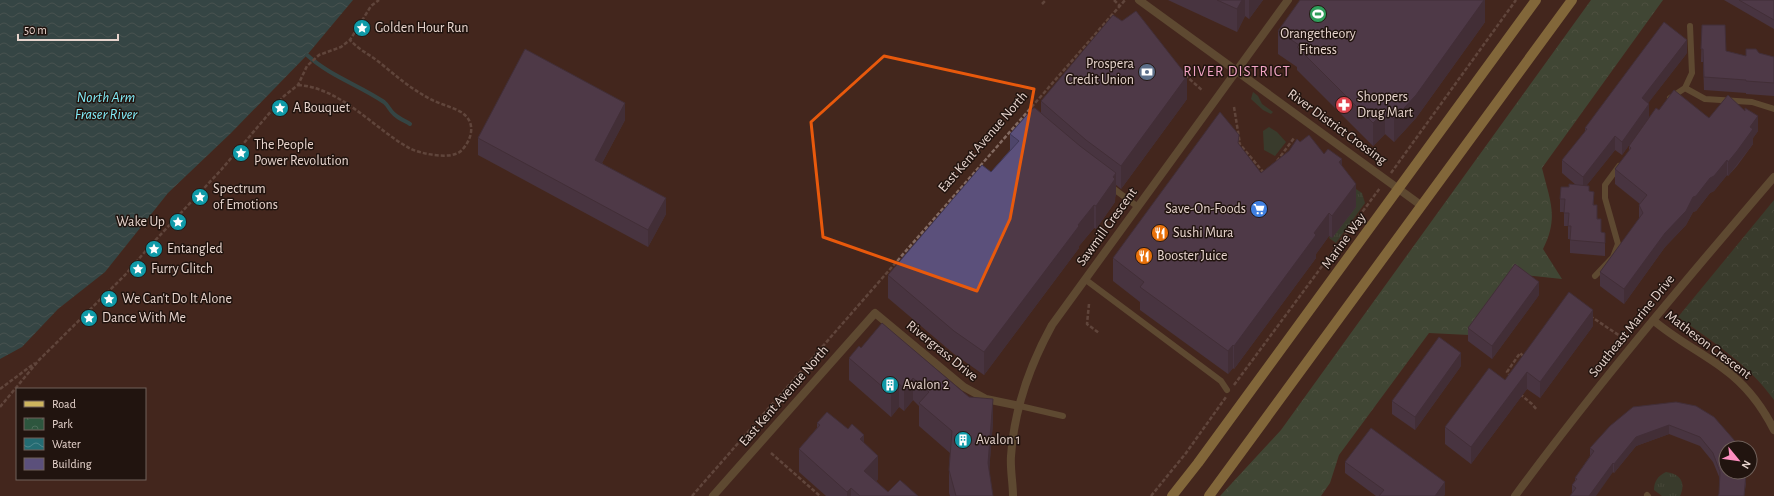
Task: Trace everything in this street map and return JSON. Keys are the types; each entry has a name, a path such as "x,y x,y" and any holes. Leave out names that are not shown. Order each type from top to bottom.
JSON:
{"main road":[{"name":"Marine Way","path":"1172,496 1198,463 1536,0"},
{"path":"1209,496 1572,0"}],"street":[{"name":"River District Crossing","path":"1139,0 1422,206"},
{"name":"Sawmill Crescent","path":"1013,496 1011,457 1015,427 1025,387 1040,348 1052,325 1288,0"},
{"name":"Southeast Marine Drive","path":"1515,496 1566,427 1653,320 1774,177"},
{"name":"Rivergrass Drive","path":"875,313 964,387 986,399 1020,406"},
{"name":"East Kent Avenue North","path":"713,496 875,313"},
{"name":"Matheson Crescent","path":"1653,320 1667,332 1735,378 1754,397 1774,430"}],"lane":[{"path":"1664,105 1669,98 1685,88 1692,73 1690,26"},
{"path":"1685,88 1705,99 1752,102 1774,109"},
{"path":"1595,276 1613,257 1618,244 1605,198 1605,185 1623,160"},
{"path":"1106,183 1138,207"},
{"path":"1086,280 1220,382 1227,390"},
{"path":"1020,406 1063,416"}],"path":[{"path":"0,407 39,360 125,275 221,170 284,96 298,85 308,66 319,55 341,47 350,40 372,6 379,0"},
{"path":"1042,4 1046,0"},
{"path":"1114,0 1120,6"},
{"name":"East Kent Avenue North","path":"692,496 1125,0"},
{"path":"1393,170 1516,0"},
{"path":"298,85 318,90 332,96 356,110 412,149 437,155 450,155 458,153 464,148 472,132 471,124 462,113 417,92 402,82 378,61 359,50 350,40"},
{"path":"1182,72 1203,91"},
{"path":"1234,106 1240,144"},
{"path":"1024,116 1029,120"},
{"path":"1276,163 1294,138"},
{"path":"1235,139 1266,175"},
{"path":"1151,496 1186,453 1379,190"},
{"path":"1089,304 1087,324 1098,333"},
{"path":"1585,313 1620,336"},
{"path":"1512,378 1507,372 1520,353 1524,357 1528,351"},
{"path":"0,389 39,360"},
{"path":"1515,391 1532,404 1537,410"},
{"path":"771,453 820,496"}],"highlighted area":[{"path":"884,56 1034,89 1010,219 977,291 823,237 811,122"}],"green space":[{"path":"1591,0 1663,0 1542,168 1552,209 1551,227 1543,249 1562,279 1515,274 1469,335 1429,333 1339,455 1330,483 1321,496 1220,496 1281,430"},
{"path":"1253,92 1258,96 1262,104 1273,112 1271,114 1263,110 1251,99"},
{"path":"1269,127 1277,132 1286,142 1275,156 1264,150 1263,131"},
{"path":"1353,187 1362,193 1365,203 1336,243 1329,238 1330,236 1332,238"},
{"path":"1774,200 1774,400 1753,375 1729,354 1678,317"},
{"path":"1666,472 1679,477 1681,480 1682,491 1680,496 1662,496 1654,490 1657,479"}],"water":[{"name":"North Arm Fraser River","path":"0,0 353,0 307,55 231,133 168,193 105,272 58,309 22,347 0,359"}],"building":[{"path":"1217,0 1242,0 1237,9"},
{"path":"1300,0 1484,0 1416,95 1394,119 1385,111 1373,123 1297,47 1299,45 1278,31"},
{"path":"1739,0 1774,0 1774,20"},
{"path":"1136,11 1187,76 1121,166 1086,140 1041,101 1113,15 1122,21"},
{"path":"1664,22 1687,40 1642,98 1649,104 1622,142 1615,136 1583,177 1562,160 1587,129 1585,128"},
{"path":"1702,25 1725,25 1726,51 1746,56 1746,49 1756,49 1759,53 1774,57 1774,83 1704,77 1703,49 1701,49"},
{"path":"525,49 625,103 595,160 666,198 648,230 478,138"},
{"path":"1674,90 1709,118 1728,95 1745,111 1745,108 1758,116 1750,127 1753,129 1737,151 1728,162 1727,160 1714,176 1710,178 1696,196 1693,197 1686,211 1665,233 1624,289 1600,272 1643,213 1639,205 1647,195 1615,169 1631,148 1629,146 1656,108 1659,110"},
{"path":"1033,108 1035,108 1080,146 1116,173 1113,177 1115,179 1096,206 1094,205 1078,225 1079,226 984,352 954,331 888,275 982,165 991,172 1019,141 1010,134"},
{"path":"1220,112 1239,135 1238,143 1261,173 1289,151 1297,139 1300,142 1309,135 1324,154 1328,149 1342,159 1339,162 1356,184 1332,216 1329,213 1314,233 1316,235 1234,346 1233,345 1228,351 1140,287 1144,282 1113,258"},
{"path":"1569,184 1589,186 1589,191 1594,192 1593,205 1597,205 1597,219 1601,219 1601,232 1605,233 1605,243 1570,240 1571,226 1568,226 1569,213 1564,213 1565,199 1560,199 1561,187 1569,187"},
{"path":"1515,264 1539,282 1492,346 1468,328"},
{"path":"1569,292 1593,310 1540,382 1527,372 1471,447 1445,427 1489,368 1505,380"},
{"path":"882,323 969,397 993,399 988,463 993,496 956,496 949,470 952,431 919,403 929,392 913,378 904,388 899,384 891,394 849,358 859,346 861,348"},
{"path":"1439,337 1461,353 1415,417 1392,401"},
{"path":"1676,402 1696,406 1714,417 1734,440 1718,440 1718,467 1713,453 1700,437 1669,425 1636,437 1614,464 1613,463 1589,496 1570,496 1576,488 1572,485 1577,479 1575,478 1594,451 1590,448 1610,426 1633,407"},
{"path":"827,412 848,429 852,424 864,435 860,439 878,456 864,471 888,492 900,480 918,496 860,496 851,488 847,492 799,449 820,425 817,423"},
{"path":"1371,428 1445,482 1435,496 1379,496 1384,490 1345,462"},
{"path":"1720,480 1745,480 1744,496 1718,496"}],"waterway":[{"path":"307,55 325,69 384,102 391,111 410,124"}],"place":[{"name":"Orangetheory Fitness","path":"1318,14"},
{"name":"Golden Hour Run","path":"362,28"},
{"name":"Prospera Credit Union","path":"1147,72"},
{"name":"Shoppers Drug Mart","path":"1344,105"},
{"name":"A Bouquet","path":"280,108"},
{"name":"The People Power Revolution","path":"241,153"},
{"name":"Spectrum of Emotions","path":"200,197"},
{"name":"Save-On-Foods","path":"1259,209"},
{"name":"Wake Up","path":"178,222"},
{"name":"Sushi Mura","path":"1160,233"},
{"name":"Entangled","path":"154,249"},
{"name":"Booster Juice","path":"1144,256"},
{"name":"Furry Glitch","path":"138,269"},
{"name":"We Can't Do It Alone","path":"109,299"},
{"name":"Dance With Me","path":"89,318"},
{"name":"Avalon 2","path":"890,385"},
{"name":"Avalon 1","path":"963,440"}],"district":[{"name":"RIVER DISTRICT","path":"1237,71"}]}
